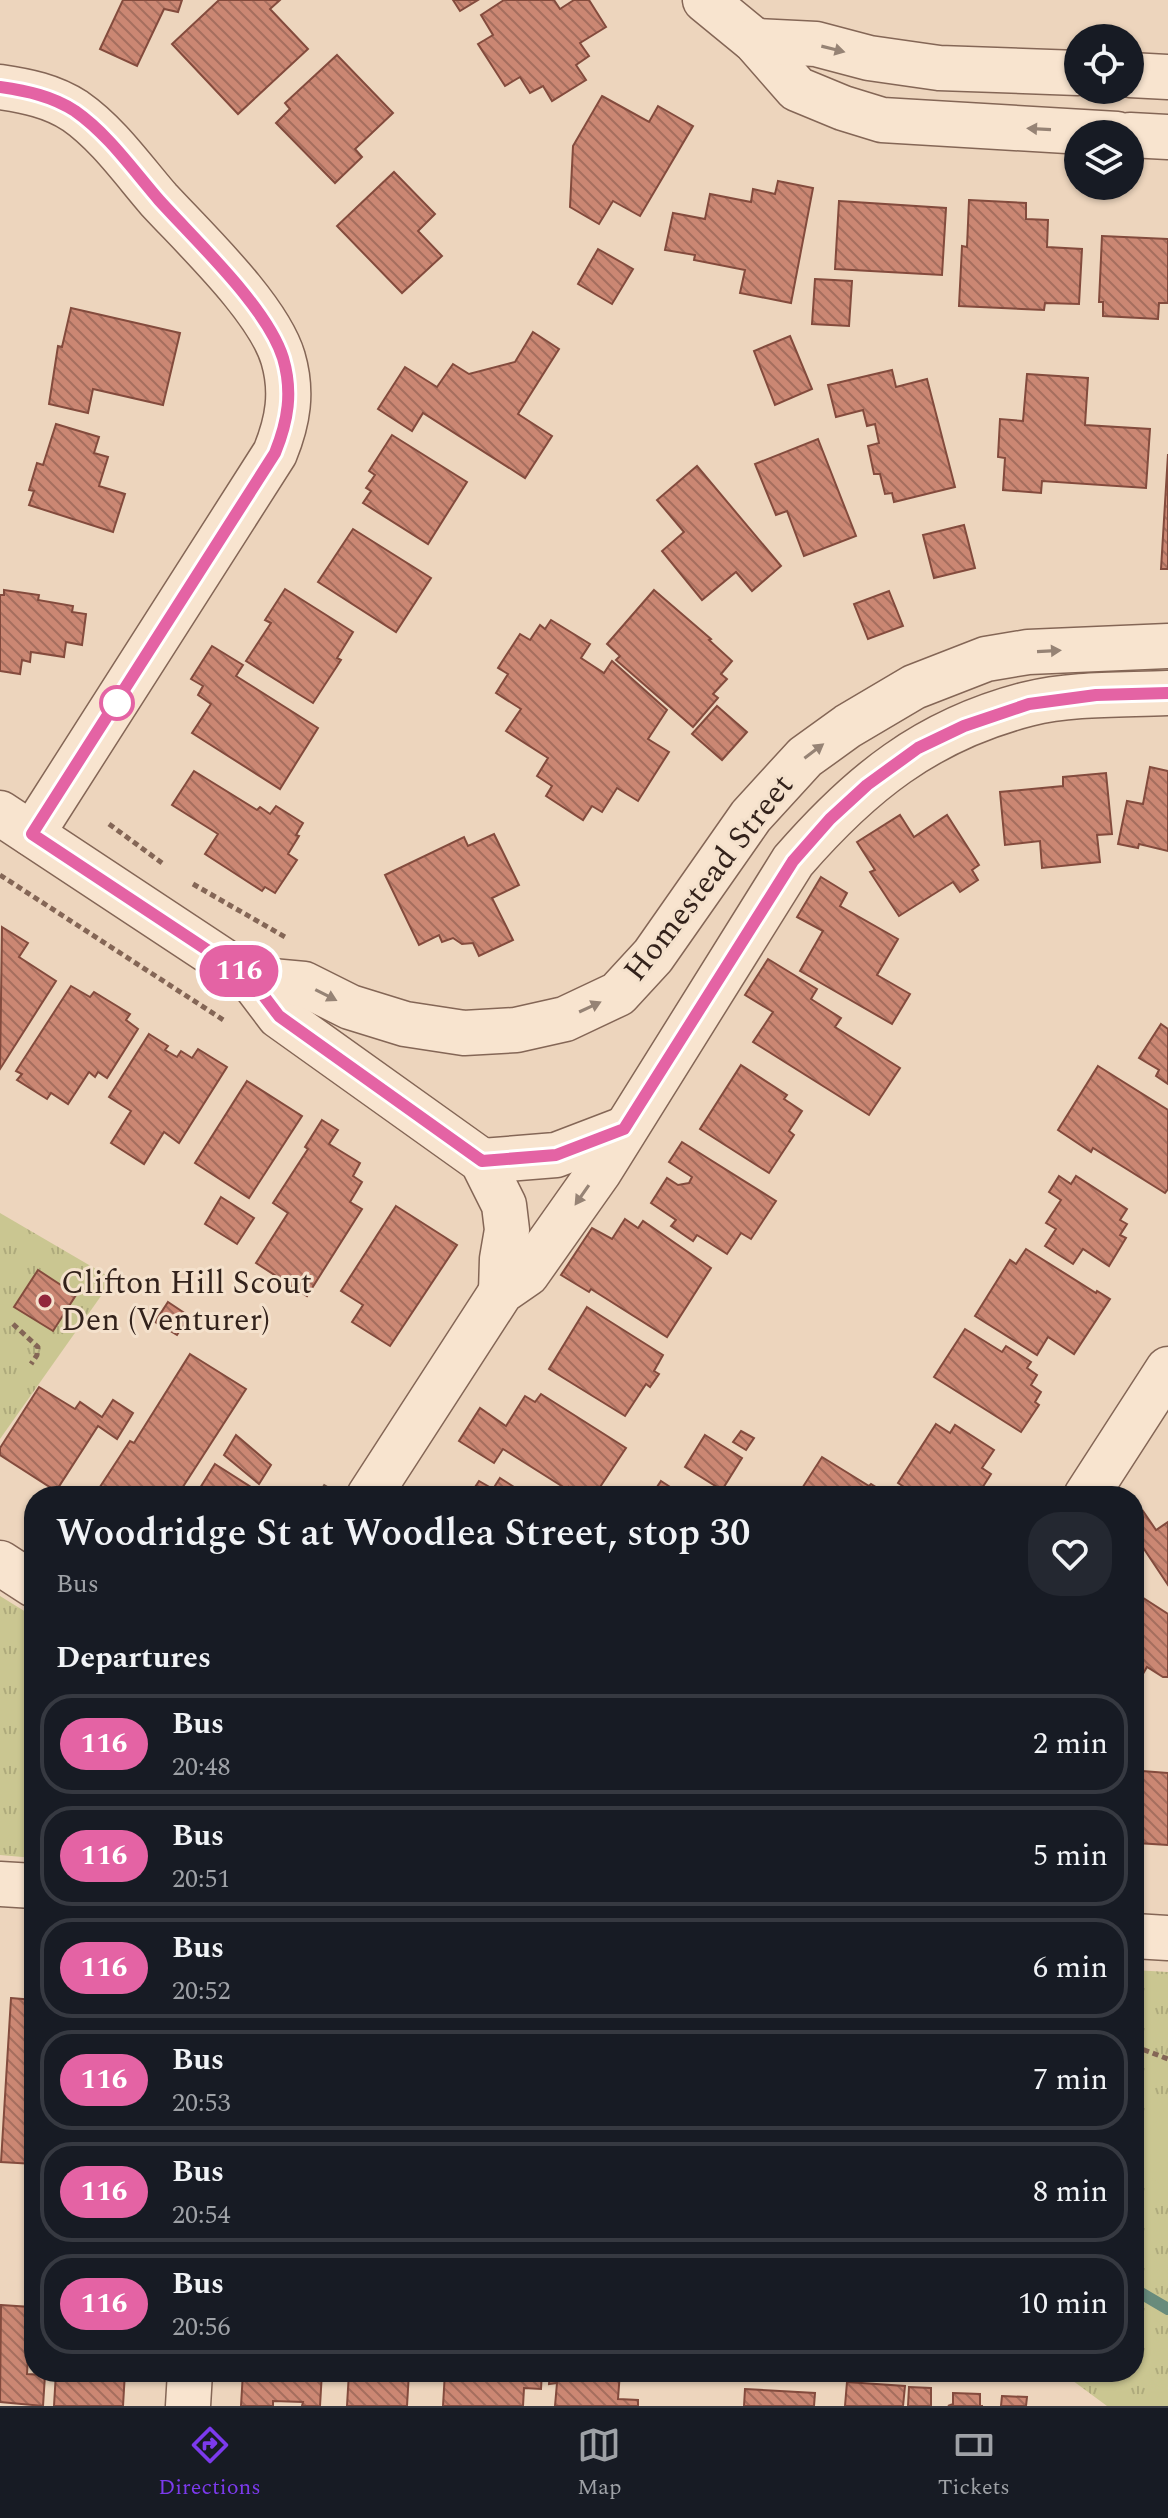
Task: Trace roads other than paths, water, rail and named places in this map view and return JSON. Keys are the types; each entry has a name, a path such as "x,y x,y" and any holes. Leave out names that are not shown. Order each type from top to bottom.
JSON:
{"street":[{"path":"705,0 755,41 797,89 843,108 882,120 1064,131"},
{"path":"755,41 816,44 869,58 939,68 1064,72"},
{"path":"1144,76 1168,77"},
{"path":"0,87 37,93 74,111 102,135 247,298 269,328 282,356 289,387 286,426 275,453 16,824 251,979 279,1016 482,1161 504,1205 507,1230 501,1292"},
{"path":"1144,136 1168,137"},
{"name":"Homestead Street","path":"251,979 304,984 350,1007 405,1024 464,1033 516,1030 565,1019 618,994 653,956 751,816 805,757 848,726 914,687 986,659 1028,652 1168,646"},
{"name":"Homestead Street","path":"375,1486 501,1292 527,1274 599,1172 793,861 830,819 867,785 918,748 964,726 1029,704 1096,695 1168,693"},
{"path":"482,1161 556,1155 624,1129"},
{"path":"1092,1486 1168,1369"},
{"path":"0,1563 24,1579"},
{"path":"0,1884 24,1885"},
{"path":"1144,1937 1168,1938"},
{"path":"188,2406 189,2382"}],"waterway":[{"path":"1144,2295 1168,2309"}],"place":[{"name":"Clifton Hill Scout Den (Venturer)","path":"45,1301"}]}
